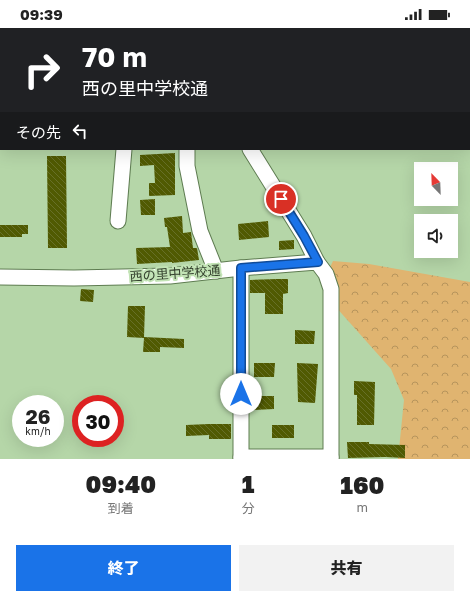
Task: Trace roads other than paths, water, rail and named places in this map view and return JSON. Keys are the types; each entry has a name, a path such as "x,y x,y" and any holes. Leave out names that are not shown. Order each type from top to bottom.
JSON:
{"street":[{"path":"118,221 124,150"},
{"path":"187,150 187,166 200,231 216,271"},
{"path":"241,268 241,458 331,458 331,289 326,274 251,150"},
{"name":"西の里中学校通","path":"0,277 74,278 170,276 241,268 318,262"}]}
